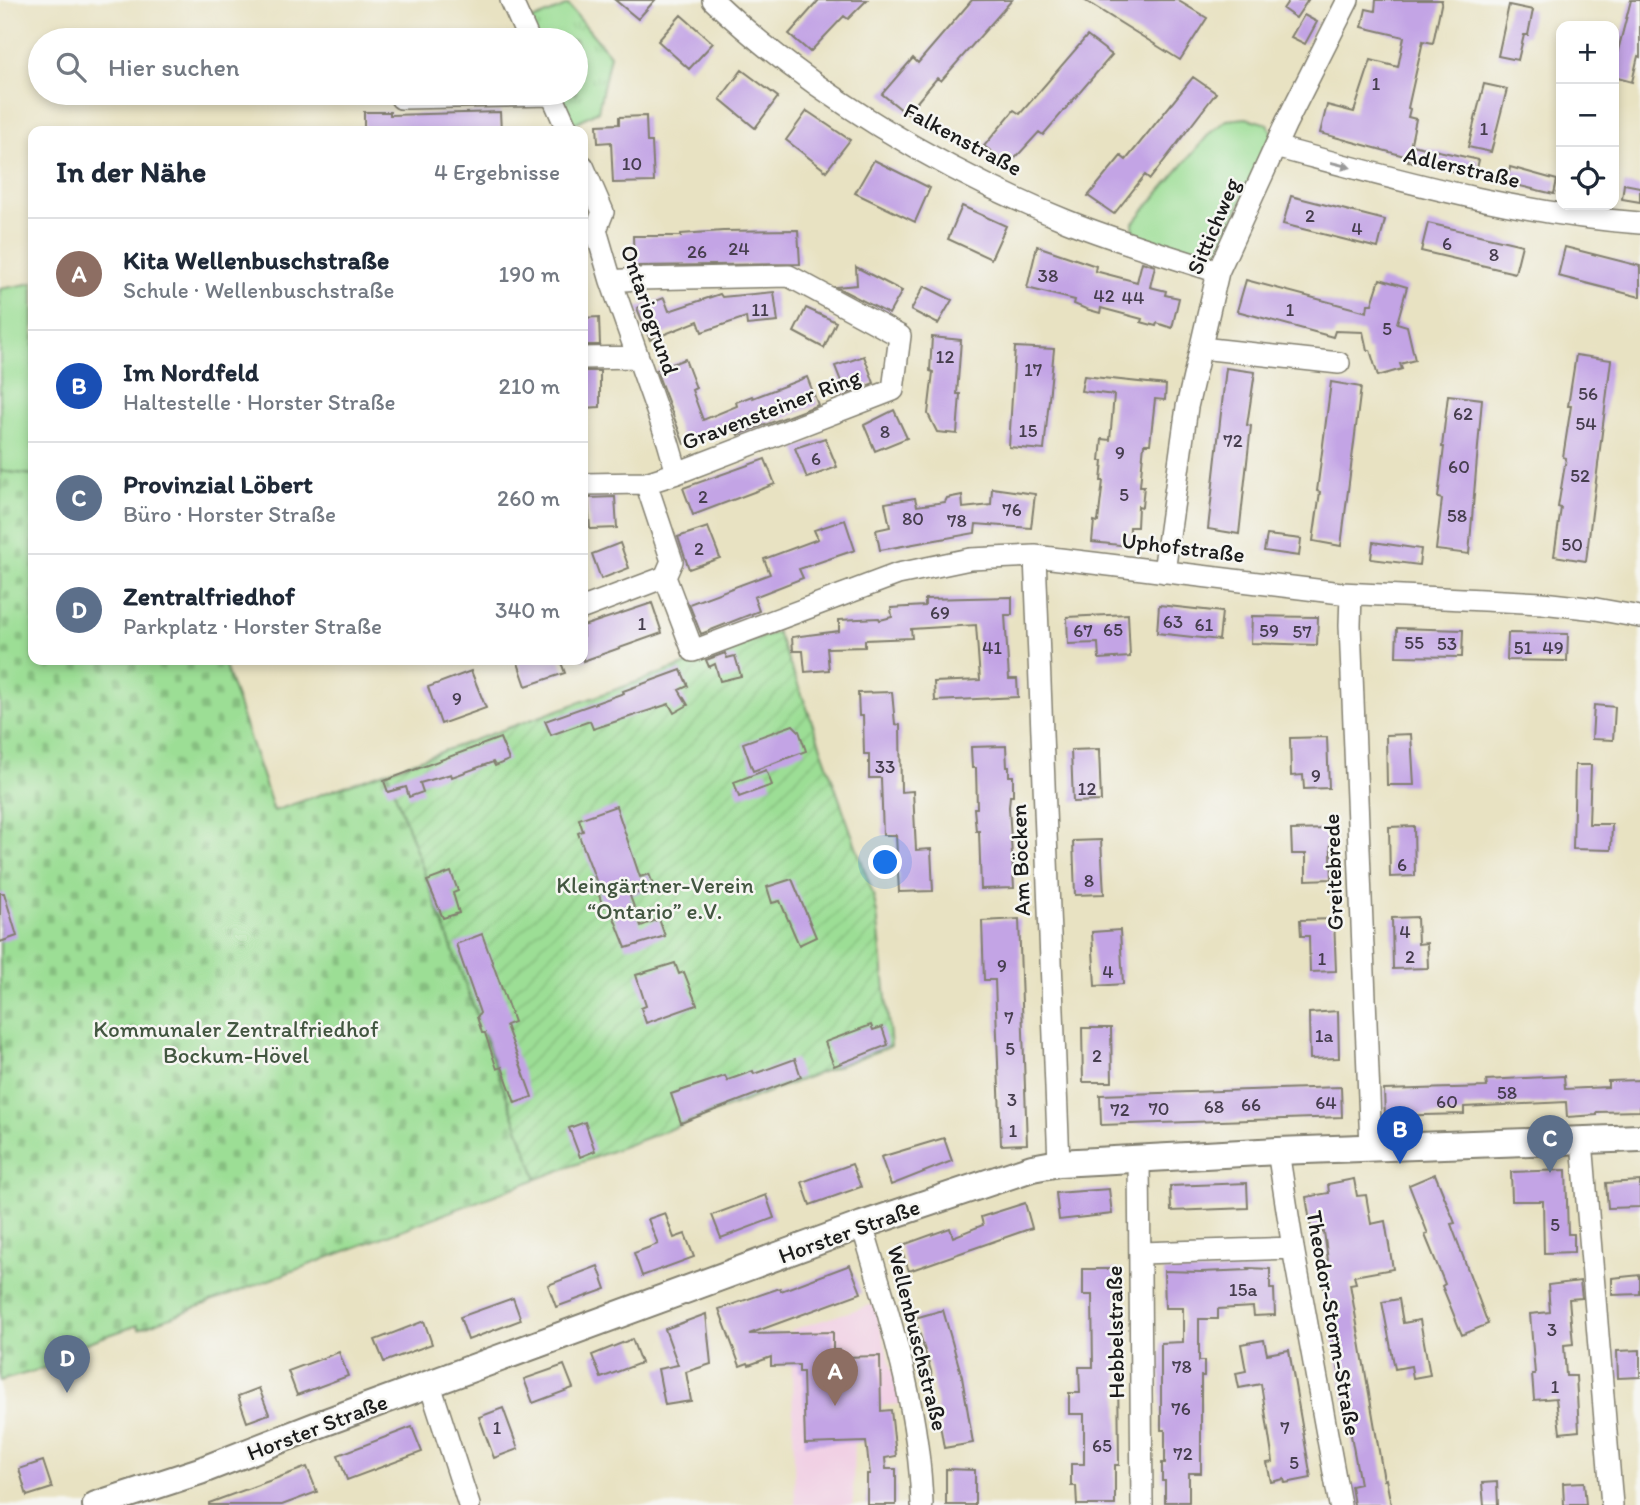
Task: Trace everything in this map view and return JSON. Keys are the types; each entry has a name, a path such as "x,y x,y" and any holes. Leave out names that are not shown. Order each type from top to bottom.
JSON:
{"street":[{"path":"511,0 524,28"},
{"name":"Falkenstraße","path":"713,0 808,78 939,162 1066,220 1217,272"},
{"name":"Sittichweg","path":"1164,572 1181,443 1217,272 1348,0"},
{"path":"557,105 566,126"},
{"name":"Adlerstraße","path":"1275,147 1493,203 1640,223"},
{"name":"Ontariogrund","path":"588,178 603,212 589,230 611,281 677,473"},
{"name":"Gravensteiner Ring","path":"588,484 646,483 893,390 900,335 789,276 611,281"},
{"path":"1201,348 1339,363"},
{"path":"588,358 638,357"},
{"path":"588,606 665,578 672,561 646,483"},
{"name":"Uphofstraße","path":"665,578 693,651 898,574 970,559 1035,556 1351,594 1542,603 1596,608 1640,617"},
{"name":"Am Böcken","path":"1035,556 1059,1163"},
{"name":"Greitebrede","path":"1351,594 1351,666 1371,1147"},
{"name":"Horster Straße","path":"96,1505 200,1471 323,1423 862,1225 1001,1177 1059,1163 1278,1151 1640,1138"},
{"path":"1582,1140 1612,1505"},
{"name":"Theodor-Storm-Straße","path":"1278,1151 1340,1505"},
{"name":"Hebbelstraße","path":"1139,1158 1142,1505"},
{"name":"Wellenbuschstraße","path":"862,1225 894,1332 914,1413 922,1505"},
{"path":"1141,1253 1293,1248"},
{"path":"430,1385 469,1505"}],"shaded area":[{"path":"874,1304 901,1404 854,1408 853,1505 795,1505 791,1330"}],"green space":[{"path":"568,5 587,28 533,28 530,21"},
{"path":"588,29 610,55 598,111 571,125 563,105 588,105"},
{"path":"1246,118 1268,124 1273,135 1219,249 1203,255 1134,235 1133,223 1210,133 1227,120"},
{"path":"28,284 28,474 0,471 0,289"},
{"name":"Kommunaler Zentralfriedhof Bockum-Hövel","path":"0,471 28,474 28,665 225,665 274,811 387,771 537,1179 139,1329 138,1325 77,1346 78,1352 47,1363 48,1367 0,1381"},
{"name":"Kleingärtner-Verein “Ontario” e.V.","path":"777,632 806,705 873,894 891,1046 537,1179 387,771"}],"building":[{"path":"615,0 655,0 638,19"},
{"path":"819,0 867,0 848,19 844,16 810,52 789,34"},
{"path":"972,0 1012,0 941,81 937,78 907,114 882,94 913,58 918,63"},
{"path":"1084,0 1177,0 1207,18 1180,60"},
{"path":"1289,0 1308,0 1296,18 1283,9"},
{"path":"1376,0 1442,0 1433,43 1423,41 1408,108 1408,117 1416,119 1408,157 1320,133 1327,105 1354,112 1371,60 1398,67 1404,37 1362,27 1366,9 1375,11"},
{"path":"1631,0 1640,0 1640,57 1638,56 1632,82 1619,78 1619,47"},
{"path":"1509,5 1533,10 1528,35 1524,35 1518,60 1498,56"},
{"path":"681,15 713,43 689,69 658,41"},
{"path":"1304,15 1317,22 1305,44 1291,37"},
{"path":"1087,36 1112,55 1043,135 1039,132 1009,165 984,146 1014,110 1020,114"},
{"path":"742,70 778,97 755,128 720,99"},
{"path":"1193,77 1216,93 1150,179 1145,175 1114,214 1088,196 1121,156 1126,160"},
{"path":"1484,84 1507,89 1491,152 1468,147"},
{"path":"807,111 850,140 826,171 786,140"},
{"path":"364,112 390,112 390,115 500,112 501,126 364,126"},
{"path":"646,116 647,142 652,142 654,182 613,183 611,142 598,143 597,125 619,124 619,117"},
{"path":"1412,145 1479,160 1475,176 1408,161"},
{"path":"874,160 930,188 915,222 855,193"},
{"path":"1510,167 1556,180 1554,194 1507,183"},
{"path":"1624,184 1640,187 1640,202 1622,199"},
{"path":"1291,196 1385,220 1378,248 1283,224"},
{"path":"962,206 1006,226 991,259 948,239"},
{"path":"1428,223 1522,245 1515,273 1421,251"},
{"path":"798,230 800,264 634,266 633,236"},
{"path":"1037,246 1096,266 1095,271 1137,282 1142,262 1155,266 1150,287 1166,291 1165,295 1179,298 1172,328 1141,322 1142,319 1101,308 1100,313 1074,304 1075,300 1027,288"},
{"path":"1565,247 1640,266 1640,297 1558,276"},
{"path":"856,267 902,291 889,314 836,287 857,285"},
{"path":"1380,279 1407,287 1397,323 1407,326 1415,360 1400,364 1402,369 1378,376 1363,332 1335,331 1333,337 1237,311 1246,280 1367,312"},
{"path":"924,286 952,300 938,324 911,310"},
{"path":"774,292 778,322 747,325 746,317 702,332 698,321 650,340 637,308 664,298 669,311 720,294 722,297"},
{"path":"806,308 836,322 824,348 794,332"},
{"path":"599,317 600,345 588,345 588,318"},
{"path":"932,337 961,340 957,434 937,432 928,414 933,372 930,371"},
{"path":"1015,347 1054,349 1044,450 1009,447"},
{"path":"1576,355 1611,360 1586,561 1554,556 1566,458 1563,457 1571,406 1568,406"},
{"path":"864,356 874,383 846,394 835,366"},
{"path":"685,359 696,388 692,390 703,420 737,406 736,402 807,377 818,405 738,435 734,426 684,444 656,370"},
{"path":"1226,368 1255,372 1247,425 1251,426 1239,534 1208,529"},
{"path":"588,371 600,371 600,407 588,408"},
{"path":"1084,376 1166,385 1165,400 1155,399 1150,444 1144,444 1140,486 1144,486 1142,507 1138,506 1137,527 1130,527 1129,546 1092,542 1094,521 1098,522 1103,481 1103,461 1100,461 1102,439 1110,440 1114,395 1081,391"},
{"path":"1331,382 1361,387 1341,546 1313,541"},
{"path":"1448,395 1482,399 1469,554 1436,550"},
{"path":"894,410 907,438 875,451 864,425"},
{"path":"825,438 837,467 807,478 795,448"},
{"path":"765,459 775,484 693,515 683,488"},
{"path":"992,488 1035,494 1031,528 976,524 975,533 880,550 876,530 890,527 885,503 915,498 917,506 945,502 947,498 962,495 963,508 991,505"},
{"path":"615,497 617,528 590,529 588,498"},
{"path":"845,520 855,550 799,569 803,578 754,597 759,611 701,634 689,604 770,574 764,559 818,539 814,530"},
{"path":"708,527 720,558 689,569 678,537"},
{"path":"1267,535 1301,539 1299,556 1264,551"},
{"path":"1373,542 1421,549 1419,565 1371,559"},
{"path":"620,543 629,568 601,579 592,554"},
{"path":"1012,597 1012,615 1005,615 1009,679 1017,679 1018,697 935,701 934,682 980,680 976,625 911,629 912,638 865,640 865,647 827,648 829,670 805,672 803,651 793,651 792,637 839,631 839,620 880,620 892,617 891,608 925,606 925,599"},
{"path":"652,603 662,633 588,659 588,624"},
{"path":"1159,605 1222,612 1219,640 1157,633"},
{"path":"1128,614 1130,657 1099,659 1098,643 1068,644 1067,617"},
{"path":"1252,616 1318,617 1317,645 1251,643"},
{"path":"1397,628 1463,630 1462,657 1396,656"},
{"path":"1508,633 1568,634 1567,661 1507,660"},
{"path":"725,653 727,658 735,656 741,676 720,681 715,664 709,667 706,660"},
{"path":"519,665 562,665 565,673 526,686"},
{"path":"681,670 688,686 679,690 688,705 674,713 669,704 593,729 590,721 551,735 545,721"},
{"path":"471,671 486,708 441,724 428,687"},
{"path":"892,692 895,724 900,725 901,792 913,791 916,850 931,849 933,891 899,892 896,835 883,835 881,778 869,778 869,754 864,754 863,716 859,716 858,693"},
{"path":"1594,705 1615,707 1613,740 1592,739"},
{"path":"793,725 799,731 806,751 753,771 743,743"},
{"path":"1411,734 1414,785 1387,785 1386,735"},
{"path":"1327,737 1329,788 1304,789 1303,775 1291,776 1290,738"},
{"path":"500,738 509,760 495,766 493,762 452,777 451,774 420,783 423,792 409,797 406,787 388,792 384,781"},
{"path":"1006,746 1009,776 1013,776 1013,796 1010,796 1009,807 1014,888 981,889 979,831 976,831 974,808 977,808 976,768 972,768 971,747"},
{"path":"1099,749 1101,801 1073,802 1071,750"},
{"path":"1575,765 1591,765 1589,824 1612,824 1611,850 1573,849"},
{"path":"766,770 772,785 739,797 734,782"},
{"path":"616,806 640,877 649,874 654,887 630,896 641,926 659,919 665,936 626,948 609,905 603,907 598,892 600,891 578,833 583,831 579,819"},
{"path":"1414,826 1415,876 1390,877 1389,827"},
{"path":"1330,829 1332,879 1306,880 1306,854 1292,854 1291,830"},
{"path":"1101,840 1104,894 1075,895 1073,841"},
{"path":"451,872 458,891 453,893 459,913 443,918 427,881"},
{"path":"792,879 816,937 799,945 780,901 772,903 767,887"},
{"path":"0,893 4,893 17,936 0,942"},
{"path":"1417,917 1418,944 1427,943 1428,968 1393,969 1392,918"},
{"path":"1019,919 1027,1144 1001,1145 995,980 984,980 982,921"},
{"path":"1334,919 1336,971 1310,972 1309,936 1301,936 1300,920"},
{"path":"1120,930 1123,984 1095,986 1092,932"},
{"path":"482,934 514,1022 506,1025 532,1097 515,1103 502,1067 497,1069 485,1033 482,1033 477,1017 480,1013 456,944"},
{"path":"675,963 679,974 684,972 697,1005 646,1023 641,1008 646,1006 636,975"},
{"path":"1338,1011 1339,1058 1310,1059 1309,1013"},
{"path":"871,1025 873,1030 882,1027 888,1045 834,1066 825,1042"},
{"path":"1082,1028 1111,1028 1112,1082 1083,1082"},
{"path":"795,1059 801,1077 681,1123 671,1094 725,1076 728,1082 753,1071 754,1074"},
{"path":"1564,1076 1565,1089 1608,1087 1608,1081 1640,1080 1640,1111 1597,1112 1597,1115 1567,1117 1566,1102 1464,1107 1464,1114 1385,1116 1384,1090 1487,1087 1486,1080"},
{"path":"1341,1087 1342,1117 1101,1125 1100,1095"},
{"path":"585,1122 595,1151 580,1157 569,1128"},
{"path":"944,1138 952,1161 891,1185 881,1157"},
{"path":"852,1164 861,1187 810,1205 802,1182"},
{"path":"1566,1170 1568,1234 1574,1234 1574,1252 1544,1253 1543,1201 1512,1201 1511,1172"},
{"path":"1435,1174 1455,1223 1451,1224 1488,1324 1462,1335 1442,1286 1445,1284 1409,1185"},
{"path":"1354,1179 1357,1196 1366,1195 1371,1224 1385,1221 1393,1269 1354,1276 1356,1283 1350,1284 1384,1480 1386,1479 1391,1505 1354,1505 1351,1486 1360,1484 1319,1262 1328,1260 1324,1232 1312,1234 1306,1197 1329,1193 1328,1184"},
{"path":"1640,1181 1640,1207 1608,1208 1606,1183"},
{"path":"1247,1183 1248,1208 1171,1211 1170,1186"},
{"path":"1109,1189 1112,1214 1059,1220 1056,1193"},
{"path":"766,1195 774,1218 721,1238 712,1215"},
{"path":"1025,1203 1032,1228 909,1271 900,1246 950,1228 953,1237 983,1225 981,1217"},
{"path":"665,1213 674,1238 685,1234 694,1257 642,1276 634,1253 658,1244 648,1219"},
{"path":"850,1265 861,1293 749,1334 833,1332 833,1350 839,1350 840,1357 880,1356 881,1411 891,1410 896,1456 885,1458 886,1469 896,1469 896,1505 867,1505 867,1474 870,1474 866,1442 805,1444 803,1372 799,1372 799,1365 771,1366 771,1357 740,1366 719,1309 780,1288 781,1291"},
{"path":"598,1266 606,1289 556,1307 548,1285"},
{"path":"1248,1268 1270,1269 1270,1289 1274,1289 1275,1315 1254,1316 1253,1307 1218,1309 1218,1319 1199,1319 1199,1361 1204,1361 1204,1376 1201,1376 1201,1473 1189,1473 1189,1502 1165,1502 1165,1481 1162,1481 1165,1430 1161,1430 1161,1343 1183,1342 1183,1308 1165,1308 1164,1271 1201,1272 1249,1270"},
{"path":"1083,1269 1117,1269 1119,1465 1115,1465 1115,1505 1077,1505 1076,1486 1071,1486 1071,1464 1084,1464 1084,1414 1069,1414 1069,1393 1080,1393 1079,1367 1093,1367 1092,1295 1083,1295"},
{"path":"1640,1275 1640,1294 1612,1295 1612,1278"},
{"path":"1580,1281 1582,1298 1569,1299 1573,1344 1564,1345 1566,1376 1576,1376 1579,1431 1560,1433 1556,1398 1534,1400 1532,1374 1535,1374 1530,1314 1550,1312 1548,1285"},
{"path":"513,1298 521,1320 468,1340 460,1317"},
{"path":"1399,1299 1403,1323 1420,1320 1430,1375 1413,1378 1411,1366 1395,1369 1382,1302"},
{"path":"943,1310 962,1377 973,1443 944,1448 931,1371 915,1318"},
{"path":"706,1314 711,1364 686,1372 691,1401 665,1405 658,1369 678,1365 665,1329"},
{"path":"424,1321 432,1344 384,1362 375,1340"},
{"path":"632,1339 641,1363 601,1378 592,1355"},
{"path":"1264,1340 1267,1354 1289,1350 1311,1478 1285,1483 1284,1479 1271,1482 1267,1463 1273,1462 1261,1384 1239,1388 1236,1373 1246,1371 1241,1344"},
{"path":"1640,1350 1640,1377 1618,1378 1617,1351"},
{"path":"339,1352 348,1376 297,1395 288,1371"},
{"path":"564,1365 573,1388 533,1403 524,1379"},
{"path":"259,1388 269,1414 247,1422 238,1396"},
{"path":"503,1408 518,1449 494,1458 479,1417"},
{"path":"412,1427 422,1452 347,1480 338,1455"},
{"path":"43,1461 52,1488 27,1496 19,1469"},
{"path":"307,1467 317,1492 282,1505 209,1505 209,1503"},
{"path":"946,1469 975,1470 975,1505 946,1505"},
{"path":"1497,1482 1498,1505 1484,1505 1482,1483"},
{"path":"1584,1482 1586,1505 1564,1505 1563,1483"}],"place":[{"name":"Im Nordfeld","path":"1400,1164"},
{"name":"Provinzial Löbert","path":"1550,1173"},
{"name":"Zentralfriedhof","path":"67,1393"},
{"name":"Kita Wellenbuschstraße","path":"835,1406"}]}
